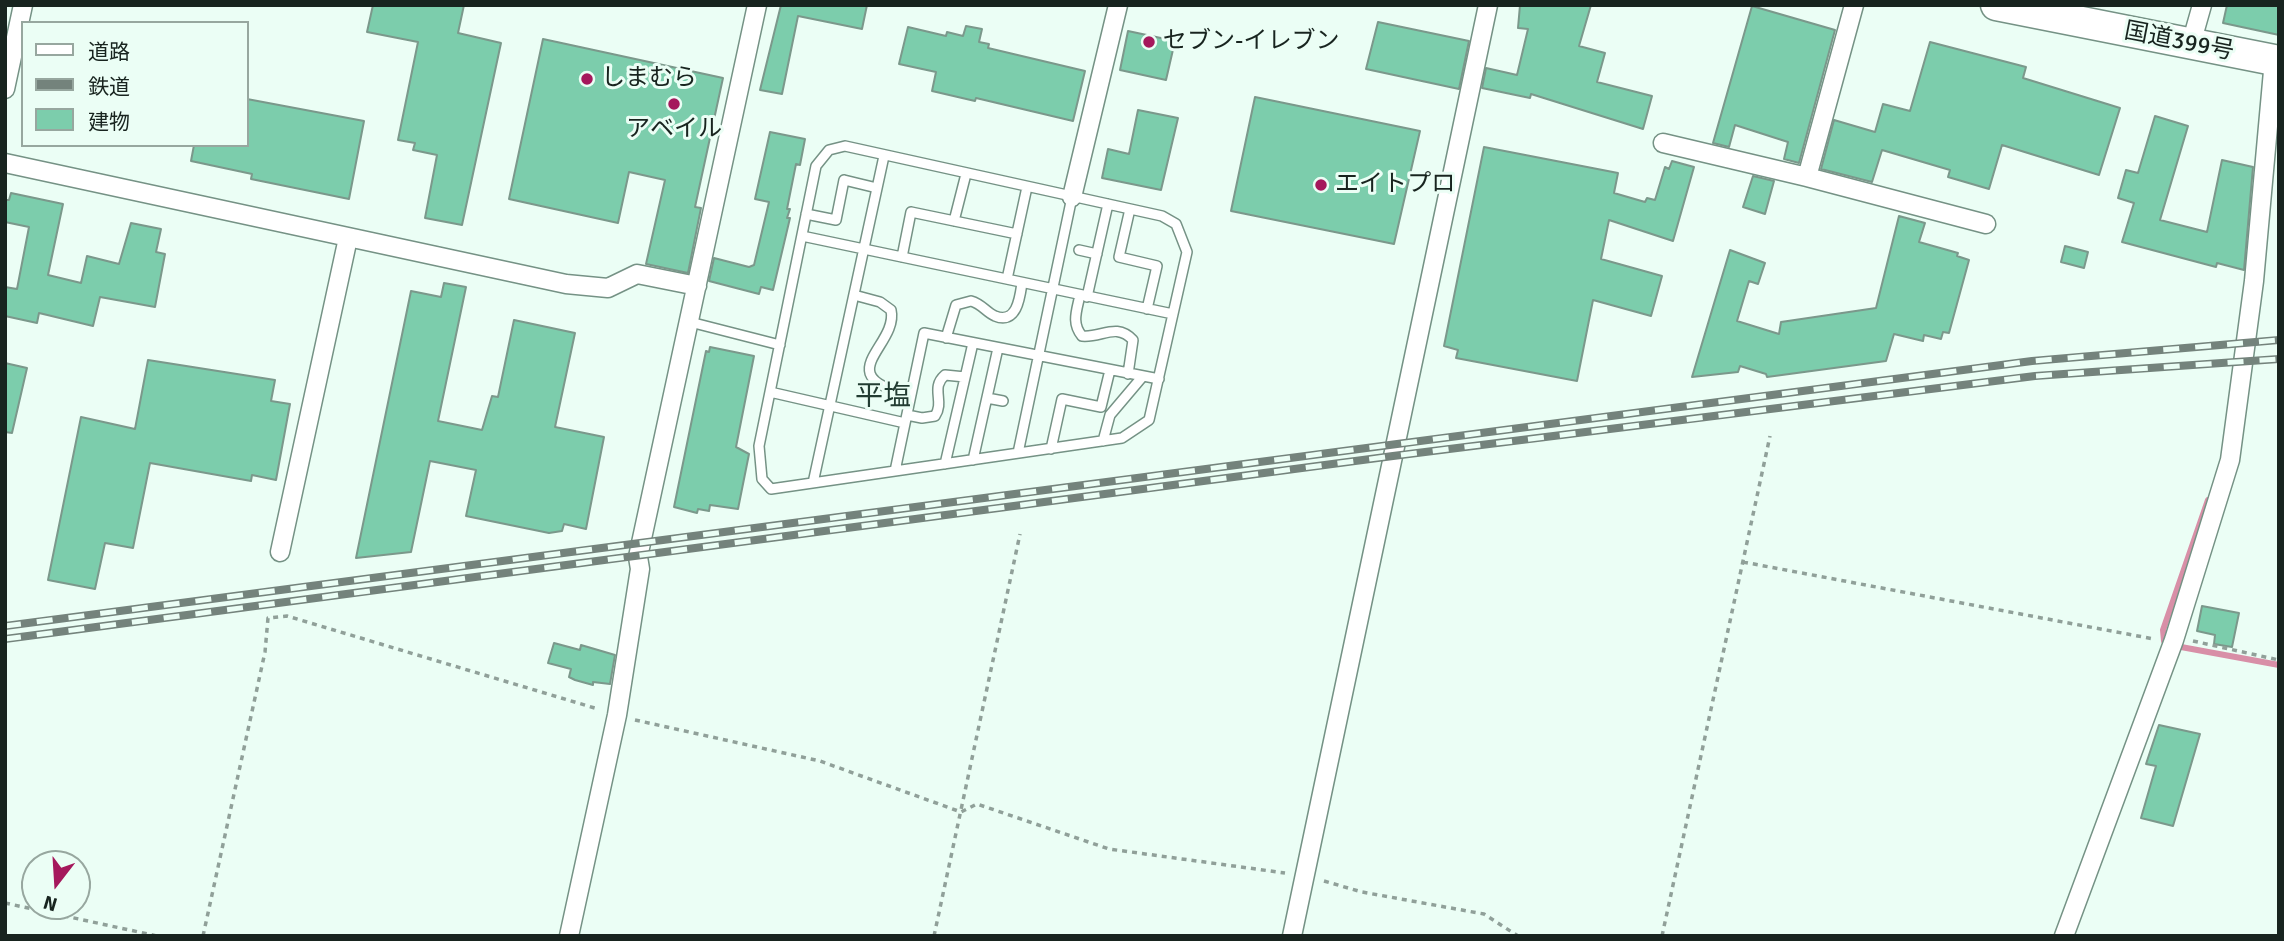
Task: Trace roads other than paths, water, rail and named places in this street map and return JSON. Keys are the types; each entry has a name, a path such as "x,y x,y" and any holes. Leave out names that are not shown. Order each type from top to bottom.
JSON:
{"highway":[{"name":"国道399号","path":"1996,5 2276,61"}],"street":[{"path":"5,89 23,5"},
{"path":"569,936 617,715 640,569 638,557 757,5"},
{"path":"1072,197 1118,5"},
{"path":"1292,936 1488,5"},
{"path":"1807,177 1854,5"},
{"path":"2191,44 2202,5"},
{"path":"2064,936 2174,640 2230,460 2254,281 2276,61"},
{"path":"1662,143 1807,177 1986,224"},
{"path":"5,163 348,239 590,288 608,288 637,274 697,286"},
{"path":"280,552 348,239"}],"lane":[{"path":"845,146 1027,187 1162,216 1176,224 1183,237 1186,252 1149,420 1122,438 771,489 762,479 759,446 816,166 829,150 845,146"},
{"path":"813,483 884,156"},
{"path":"954,221 966,174"},
{"path":"806,214 836,220 844,180 877,188"},
{"path":"1007,279 1027,187"},
{"path":"1018,453 1072,197"},
{"path":"1108,204 1097,254 1074,318 1082,337 1092,337 1110,330 1126,333 1133,340 1128,374"},
{"path":"1130,209 1119,257 1157,266 1147,309"},
{"path":"902,257 911,212 1017,234"},
{"path":"802,236 1173,314"},
{"path":"1079,250 1097,254"},
{"path":"946,338 956,305 971,301 999,317 1009,316 1016,310 1023,283"},
{"path":"854,295 880,302 891,310 890,333 872,354 870,370 880,385 911,395"},
{"path":"690,322 780,345"},
{"path":"895,471 924,333 1159,379"},
{"path":"945,464 973,343"},
{"path":"974,460 998,348"},
{"path":"1051,449 1062,399 1101,407 1110,370"},
{"path":"770,392 830,406 906,419 922,418 935,416 940,404 936,387 940,379 945,375 965,377"},
{"path":"1104,441 1110,415 1143,376"},
{"path":"987,398 1003,401"}],"waterway":[{"path":"2164,641 2163,630 2208,500"},
{"path":"2181,647 2279,665"}],"railway":[{"path":"5,626 2032,361 2279,340"},
{"path":"5,639 1393,456 2035,376 2279,359"}],"place":[{"name":"セブン-イレブン","path":"1149,42"},
{"name":"しまむら","path":"587,79"},
{"name":"アベイル","path":"674,104"},
{"name":"エイトプロ","path":"1321,185"}],"district":[{"name":"平塩","path":"883,398"}]}
